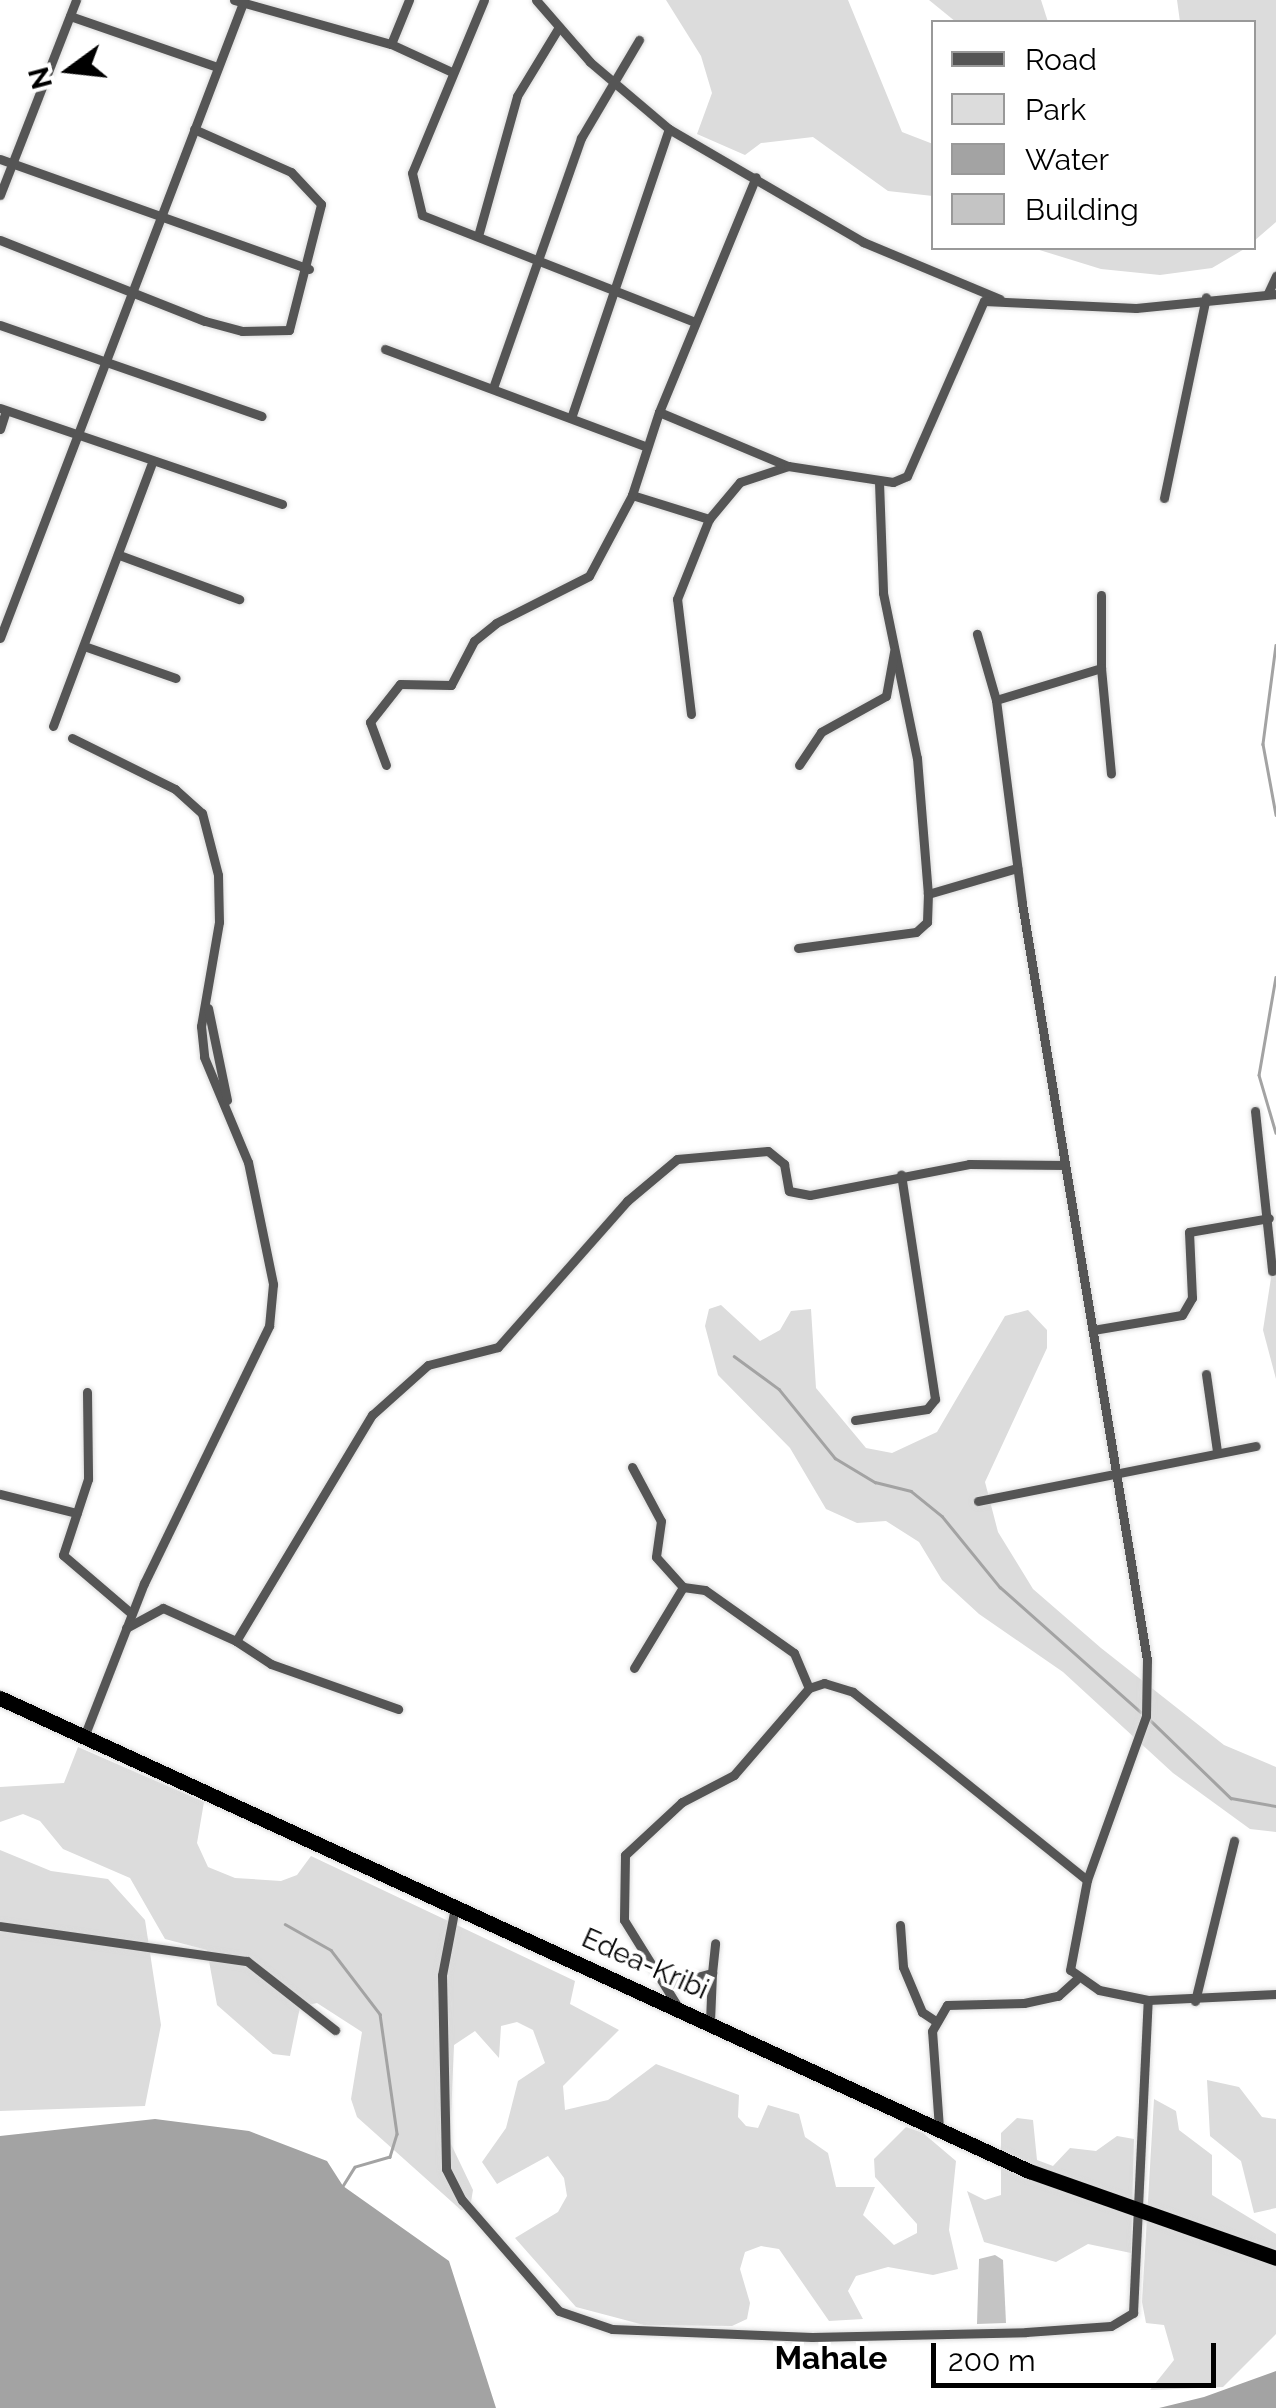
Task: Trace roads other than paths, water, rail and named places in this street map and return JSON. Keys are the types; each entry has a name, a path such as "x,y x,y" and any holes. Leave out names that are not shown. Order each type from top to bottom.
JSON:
{"highway":[{"name":"Edea-Kribi","path":"0,1698 938,2128 1136,2210 1276,2258"}],"street":[{"path":"0,195 76,0"},
{"path":"391,44 409,0"},
{"path":"470,0 483,3 412,174 414,199 422,216 692,321"},
{"path":"536,0 611,80 669,129 863,242 1007,302"},
{"path":"0,638 165,218 214,66 240,1 391,44 452,72"},
{"path":"70,16 214,66"},
{"path":"478,236 517,96 559,28"},
{"path":"494,386 541,263 582,138 611,80 639,40"},
{"path":"0,240 242,331 282,334 309,269 322,218 315,193 253,152 194,129"},
{"path":"571,418 669,129"},
{"path":"0,158 309,269"},
{"path":"386,765 370,722 400,684 452,684 485,632 550,590 590,576 632,495 644,446 692,321 756,178"},
{"path":"660,412 788,466 879,482 906,476 972,312 984,301 1136,308 1206,297 1272,294 1276,276"},
{"path":"1164,498 1206,297"},
{"path":"0,325 262,416"},
{"path":"385,349 494,386 644,446"},
{"path":"0,429 3,410 151,465 282,504"},
{"path":"53,726 122,556 151,465"},
{"path":"691,714 677,599 709,520 740,482 788,466"},
{"path":"798,948 916,932 927,922 917,758 878,549 879,482"},
{"path":"632,495 709,520"},
{"path":"122,556 239,600"},
{"path":"1102,595 1101,668 1110,774"},
{"path":"977,634 996,700 1017,868 1148,1660 1146,1716 1087,1880 1070,1970 1076,1980 1148,2000 1195,2002 1276,1994"},
{"path":"799,765 821,732 886,696 894,644"},
{"path":"84,646 176,678"},
{"path":"996,700 1101,668"},
{"path":"72,738 175,789 202,813 218,875 204,1057 227,1103 248,1162 273,1312 131,1613 84,1737"},
{"path":"928,894 1017,868"},
{"path":"1254,1111 1272,1271"},
{"path":"236,1641 372,1415 428,1365 498,1347 660,1170 677,1160 750,1149 779,1156 795,1194 970,1164 1065,1166"},
{"path":"855,1420 927,1409 935,1398 902,1174"},
{"path":"1094,1330 1182,1315 1192,1298 1190,1232 1268,1218"},
{"path":"1206,1374 1218,1450"},
{"path":"87,1392 88,1479 62,1548 66,1561 131,1613"},
{"path":"978,1501 1218,1450 1256,1446"},
{"path":"632,1466 660,1521 656,1557 683,1588 715,1596 763,1638 794,1654 809,1688"},
{"path":"0,1494 77,1513"},
{"path":"634,1668 683,1588"},
{"path":"126,1628 163,1608 236,1641 271,1664 398,1709"},
{"path":"804,1671 824,1683 853,1692 1087,1880"},
{"path":"678,2006 624,1920 625,1856 682,1802 734,1775 809,1688 824,1683"},
{"path":"1195,2002 1234,1841"},
{"path":"455,1907 442,1975 446,2169 462,2200 570,2317 612,2329 812,2337 1111,2326 1133,2313 1148,2000"},
{"path":"900,1925 903,1967 922,2012 934,2020"},
{"path":"0,1926 247,1961 335,2030"},
{"path":"710,2021 715,1943"},
{"path":"668,1986 712,1972"},
{"path":"934,2020 961,1999 1024,2003 1058,1996 1076,1980"},
{"path":"934,2020 938,2128"}],"water":[{"path":"155,2119 249,2131 327,2161 343,2186 449,2261 496,2408 0,2408 0,2136"},
{"path":"1276,2371 1276,2408 1159,2408 1204,2397"}],"waterway":[{"path":"1276,645 1263,744 1276,815"},
{"path":"1276,977 1259,1075 1276,1133"},
{"path":"734,1356 779,1389 835,1458 875,1482 911,1491 942,1516 1000,1587 1141,1712"},
{"path":"1147,1717 1231,1798 1276,1806"},
{"path":"285,1924 331,1950 380,2014 397,2134 390,2157 355,2167 343,2186"}],"district":[{"name":"Mahale","path":"831,2358"}]}
